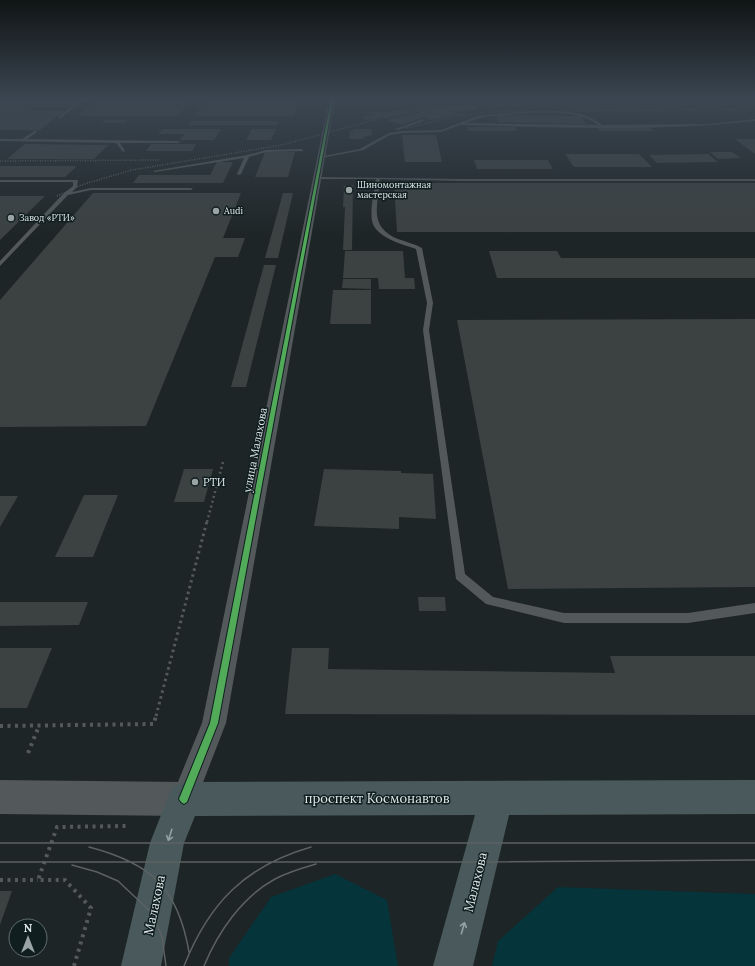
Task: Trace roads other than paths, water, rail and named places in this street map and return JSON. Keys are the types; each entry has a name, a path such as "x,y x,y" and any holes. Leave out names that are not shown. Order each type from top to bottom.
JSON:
{"main road":[{"name":"проспект Космонавтов","path":"0,797 184,799 755,797"},
{"name":"Малахова","path":"453,966 496,798"},
{"name":"Малахова","path":"141,966 167,843 184,799"}],"street":[{"name":"улица Малахова","path":"184,799 214,723 323,145"}],"lane":[{"path":"119,145 122,151"},
{"path":"321,157 358,151 369,145"},
{"path":"155,171 247,156 266,151 302,150"},
{"path":"239,174 247,156"},
{"path":"317,178 460,180 755,180"},
{"path":"378,178 375,222 381,231 402,243 419,248 428,289 430,303 426,330 460,576 490,600 564,618 688,618 755,608"},
{"path":"0,181 76,181 75,187 64,196 0,264"},
{"path":"64,196 91,190 191,189"}],"tram line":[{"path":"0,843 755,843"},
{"path":"89,847 111,853 131,862"},
{"path":"273,862 311,847"},
{"path":"273,862 755,860"},
{"path":"0,862 131,862"},
{"path":"131,862 273,862"},
{"path":"131,862 145,870 169,895 184,930 189,952"},
{"path":"184,966 205,924 218,906 232,890 248,876 273,862"},
{"path":"204,966 216,941 232,916 252,895 275,879 295,870 316,864"},
{"path":"72,865 97,872 118,881 152,913 162,937 166,966"}],"railway":[{"path":"57,196 81,185 132,170 282,145"},
{"path":"0,161 159,160"}],"place":[{"name":"Шиномонтажная мастерская","path":"349,190"},
{"name":"Audi","path":"216,211"},
{"name":"Завод «РТИ»","path":"11,218"},
{"name":"РТИ","path":"195,482"}]}
